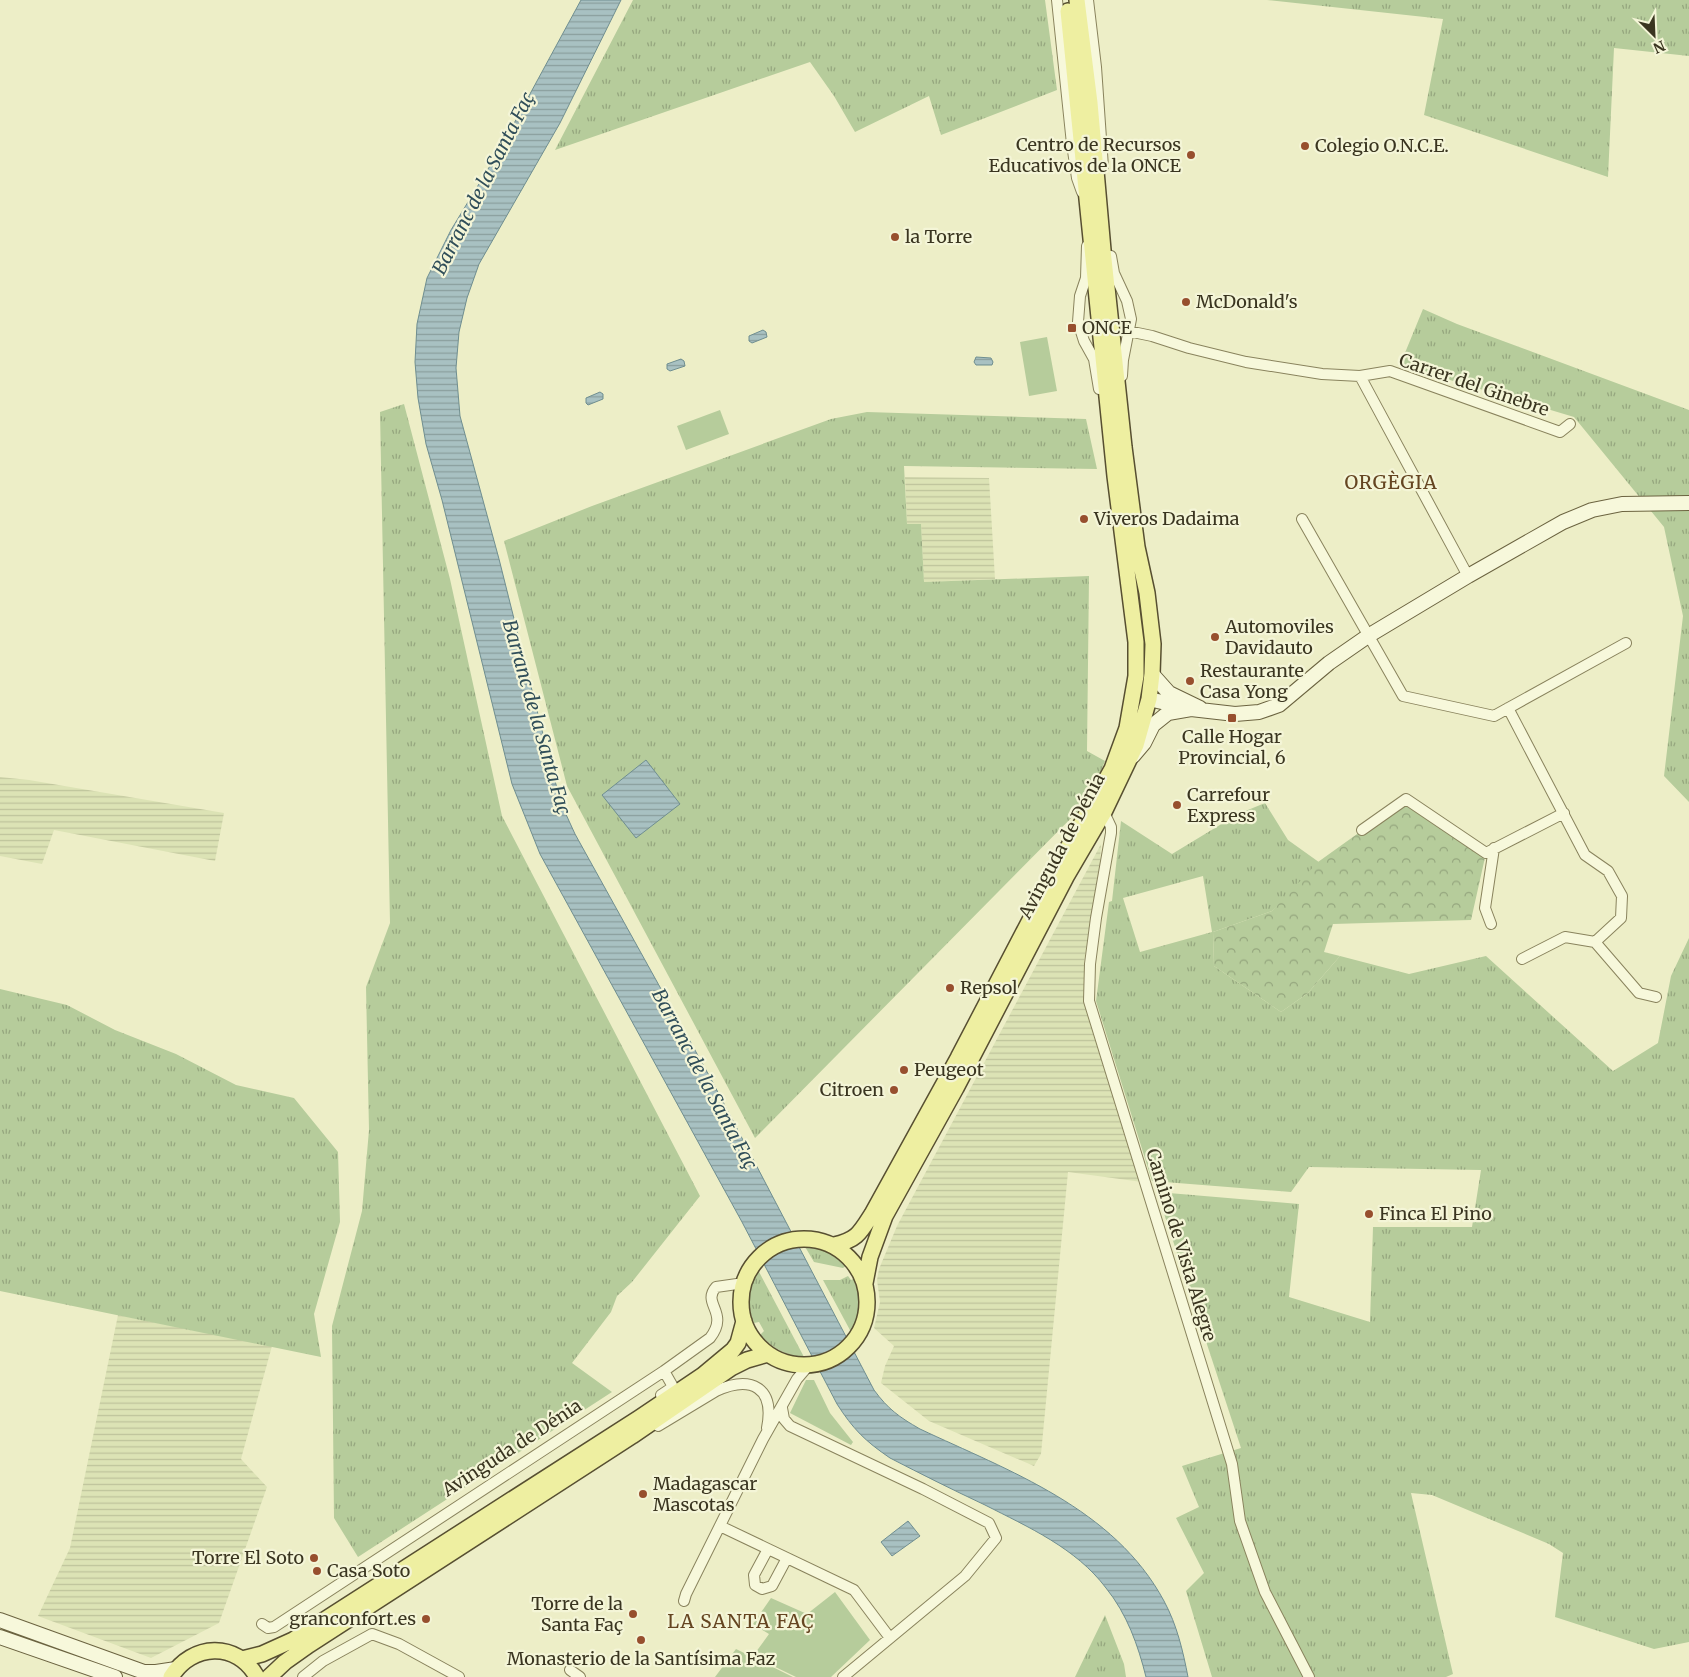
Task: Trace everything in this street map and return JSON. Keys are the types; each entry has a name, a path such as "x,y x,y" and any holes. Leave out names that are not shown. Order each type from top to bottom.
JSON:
{"main road":[{"name":"Avinguda de Dénia","path":"865,1283 870,1257 885,1216 956,1088 1066,877 1104,812 1130,759 1146,714 1149,699 1153,644 1147,593 1138,546 1118,394 1107,339 1094,217 1066,0"},
{"name":"Avinguda de Dénia","path":"1077,0 1090,103 1094,217"},
{"name":"Avinguda de Dénia","path":"834,1246 858,1236 872,1214 958,1058 1112,769 1127,728 1136,676 1136,642 1110,430 1107,339"},
{"path":"1130,759 1144,743 1153,725 1160,718 1175,710 1198,710 1235,714 1259,712 1278,705 1329,663 1368,636 1468,576 1564,522 1592,510 1622,504 1689,503"},
{"path":"1132,607 1140,622 1143,644 1143,687 1149,699 1198,710"},
{"path":"1152,674 1169,693 1198,710"},
{"path":"801,1238 823,1241 834,1246 852,1259 865,1283 868,1300 866,1317 854,1342 831,1360 810,1365 788,1363 768,1354 756,1343 744,1321 741,1304 743,1286 754,1263 770,1248 780,1243 801,1238"},
{"path":"242,1659 262,1654 293,1640 703,1375 733,1350 738,1343 744,1321"},
{"path":"269,1677 285,1662 309,1645 632,1436 731,1368 747,1360 768,1354"},
{"path":"0,1620 144,1672 174,1673 190,1657 207,1651 225,1652 242,1659 257,1677"},
{"path":"0,1637 116,1677"}],"street":[{"name":"Avinguda de Dénia","path":"1057,0 1066,95 1076,169 1094,217 1109,239 1114,273 1127,301 1131,319 1123,360 1123,374 1118,394"},
{"name":"Avinguda de Dénia","path":"1088,0 1096,67 1104,194 1094,217 1086,253 1086,278 1080,296 1078,322 1084,341 1094,358 1097,369 1101,414 1110,430"},
{"path":"1079,308 1085,300 1102,296 1117,295 1127,301"},
{"path":"1080,329 1087,336 1107,339 1128,331"},
{"name":"Carrer del Ginebre","path":"1128,331 1246,362 1322,374 1360,376 1390,371 1560,432 1570,424"},
{"path":"1360,376 1468,576"},
{"path":"1302,519 1403,696 1494,716 1626,643"},
{"path":"1508,708 1585,855 1608,871 1622,896 1621,918 1595,942"},
{"path":"1362,830 1406,800 1486,852 1564,813"},
{"name":"Camino de Vista Alegre","path":"1104,812 1111,827 1111,833 1091,954 1090,1001 1232,1464 1240,1521 1265,1592 1309,1677"},
{"path":"1492,924 1484,908 1494,848"},
{"path":"1522,959 1565,937 1595,942 1639,993 1656,997"},
{"name":"Avinguda de Dénia","path":"262,1624 268,1628 274,1627 664,1371 710,1338 716,1331 718,1314 711,1300 711,1292 716,1287 737,1284 743,1286"},
{"path":"684,1601 766,1434 797,1379 810,1365"},
{"path":"639,1418 649,1404 670,1389 672,1385 664,1371"},
{"path":"670,1380 683,1381 703,1375"},
{"path":"632,1436 649,1431 716,1391 725,1387 746,1384 754,1386 766,1398 769,1406 766,1434"},
{"path":"782,1408 784,1419 790,1426"},
{"path":"766,1434 772,1428 780,1425 790,1426 923,1489 989,1524 996,1538 965,1576 843,1677"},
{"path":"720,1526 854,1590 890,1638"},
{"path":"768,1549 754,1575 755,1585 762,1589 772,1586 787,1558"},
{"path":"303,1677 323,1662 372,1634 399,1644 459,1677"},
{"path":"570,1670 580,1677"}],"green space":[{"path":"633,0 1045,0 1057,90 941,135 929,96 855,132 834,96 810,62 555,150"},
{"path":"1267,0 1689,0 1689,56 1614,48 1608,177 1424,115 1443,19"},
{"path":"1423,309 1457,324 1689,410 1689,802 1664,776 1683,616 1664,527 1574,417 1400,365"},
{"path":"1047,337 1057,391 1029,396 1020,342"},
{"path":"404,404 450,579 502,816 700,1196 632,1282 617,1296 611,1312 572,1363 612,1392 358,1557 334,1518 332,1326 362,1211 369,1130 366,987 390,923 380,412"},
{"path":"720,410 729,434 686,450 677,426"},
{"path":"867,412 1086,419 1097,469 904,466 907,524 921,524 924,582 1089,576 1087,751 1105,761 1089,800 755,1138 567,786 504,541 592,506 831,419"},
{"path":"905,477 989,478 995,579 924,582 921,524 907,524"},
{"path":"0,777 29,780 224,813 215,861 54,830 42,864 0,856"},
{"path":"1406,799 1486,853 1471,920 1333,924 1324,952 1340,956 1308,993 1281,1012 1214,966 1213,932 1272,911 1318,862"},
{"path":"1265,803 1288,840 1323,865 1272,911 1213,932 1214,966 1281,1012 1308,993 1340,956 1409,974 1486,956 1613,1071 1658,1043 1671,976 1689,938 1689,1642 1654,1649 1555,1617 1563,1553 1549,1544 1432,1495 1411,1493 1453,1674 1446,1677 1212,1677 1186,1591 1204,1573 1176,1518 1199,1507 1182,1466 1241,1448 1157,1192 1299,1204 1289,1297 1370,1322 1373,1227 1472,1227 1481,1170 1309,1167 1291,1192 1152,1181 1096,1001 1109,902 1112,901 1121,821 1172,854 1238,814","holes":["1203,876 1212,932 1140,952 1123,898"]},
{"path":"1101,844 1100,864 1084,962 1110,1085 1142,1182 1068,1172 1041,1454 1034,1466 929,1421 881,1383 885,1366 894,1346 874,1328 880,1302 877,1280 879,1269 897,1226"},
{"path":"0,989 67,1005 115,1030 176,1054 236,1085 294,1098 338,1152 340,1222 314,1314 321,1357 0,1291"},
{"path":"804,1245 817,1246 828,1250 847,1265 843,1268 814,1262"},
{"path":"758,1270 804,1357 791,1355 780,1350 769,1344 760,1335 764,1331 759,1322 754,1323 749,1303 750,1289"},
{"path":"848,1276 851,1280 855,1278 859,1292 859,1312 851,1332 823,1280 840,1280"},
{"path":"118,1315 272,1346 241,1459 267,1487 219,1623 151,1658 38,1616 70,1548"},
{"path":"806,1380 814,1380 830,1413 853,1442 851,1445 790,1413"},
{"path":"835,1592 870,1640 831,1677 796,1677 753,1656 769,1634 753,1624 771,1598 807,1614"},
{"path":"1105,1615 1124,1664 1126,1677 1075,1677"},
{"path":"736,1649 793,1677 715,1677"}],"water":[{"name":"Barranc de la Santa Faç","path":"581,0 621,0 560,123 479,264 467,298 459,332 456,368 460,416 499,559 554,778 564,810 575,834 711,1079 874,1390 889,1408 913,1425 1023,1477 1057,1496 1088,1517 1117,1541 1143,1569 1164,1601 1173,1619 1179,1638 1188,1677 1146,1677 1135,1642 1120,1608 1094,1574 1066,1550 1018,1522 890,1458 866,1440 849,1421 837,1404 742,1222 540,854 512,784 442,500 426,444 418,398 415,362 417,324 427,278 451,230 499,151"},
{"path":"763,330 766,332 767,337 752,343 749,341 749,336"},
{"path":"976,357 991,358 992,365 976,365 974,362"},
{"path":"681,359 684,361 685,366 670,371 667,369 667,364"},
{"path":"600,392 603,394 603,399 588,405 586,403 586,398"},
{"path":"646,760 680,804 636,838 602,795"},
{"path":"908,1521 920,1536 892,1556 881,1542"}],"place":[{"name":"Colegio O.N.C.E.","path":"1305,146"},
{"name":"Centro de Recursos Educativos de la ONCE","path":"1191,155"},
{"name":"la Torre","path":"895,237"},
{"name":"McDonald's","path":"1186,302"},
{"name":"ONCE","path":"1072,328"},
{"name":"Viveros Dadaima","path":"1084,519"},
{"name":"Automoviles Davidauto","path":"1215,637"},
{"name":"Restaurante Casa Yong","path":"1190,681"},
{"name":"Calle Hogar Provincial, 6","path":"1232,718"},
{"name":"Carrefour Express","path":"1177,805"},
{"name":"Repsol","path":"950,988"},
{"name":"Peugeot","path":"904,1070"},
{"name":"Citroen","path":"894,1090"},
{"name":"Finca El Pino","path":"1369,1214"},
{"name":"Madagascar Mascotas","path":"643,1494"},
{"name":"Torre El Soto","path":"314,1558"},
{"name":"Casa Soto","path":"317,1571"},
{"name":"Torre de la Santa Faç","path":"633,1614"},
{"name":"granconfort.es","path":"426,1619"},
{"name":"Monasterio de la Santísima Faz","path":"641,1640"}],"district":[{"name":"ORGÈGIA","path":"1391,482"},
{"name":"LA SANTA FAÇ","path":"741,1621"}]}
